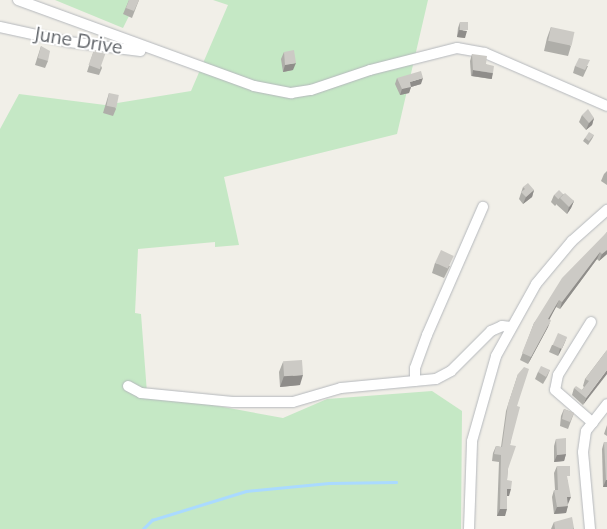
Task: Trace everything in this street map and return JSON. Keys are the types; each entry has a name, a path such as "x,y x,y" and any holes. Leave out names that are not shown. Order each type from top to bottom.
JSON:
{"street":[{"path":"18,0 156,52 254,86 292,93 456,48 485,53 607,106"},
{"name":"June Drive","path":"0,27 69,42 156,52"},
{"path":"415,381 415,368 427,335 483,207"},
{"path":"469,529 472,441 488,378 511,328 536,284 554,262 607,210"},
{"path":"590,322 558,374 556,390 593,423"},
{"path":"128,386 141,393 277,404 341,388 415,381 444,376 491,331 502,326 511,328"},
{"path":"590,529 583,452 586,431 607,404"}],"green space":[{"path":"55,0 137,0 123,28"},
{"path":"213,0 428,0 397,134 224,177 239,245 215,247 215,242 138,249 135,313 141,314 147,393 283,418 327,399 432,391 462,411 461,529 0,529 0,129 19,94 105,105 191,91 228,5"}],"building":[{"path":"129,0 139,0 134,11 126,8"},
{"path":"460,22 468,22 468,30 460,30"},
{"path":"551,27 574,32 572,46 548,41"},
{"path":"41,46 50,51 48,61 38,58"},
{"path":"94,50 105,54 100,69 89,65"},
{"path":"294,50 296,63 285,65 284,52"},
{"path":"472,54 487,56 486,64 494,66 493,73 473,70"},
{"path":"579,58 590,60 585,70 575,66"},
{"path":"421,71 423,78 410,82 411,87 402,89 397,78"},
{"path":"109,93 119,95 116,108 107,106"},
{"path":"588,109 594,118 589,123 582,115"},
{"path":"589,132 594,135 589,141 585,138"},
{"path":"528,183 534,190 526,197 521,192"},
{"path":"559,190 563,194 558,199 554,195"},
{"path":"565,193 574,201 569,207 560,198"},
{"path":"607,232 607,250 602,254 600,252 562,302 559,300 548,319 551,320 531,357 522,353 534,323 562,278"},
{"path":"441,250 454,256 448,269 435,263"},
{"path":"558,333 567,337 562,349 553,345"},
{"path":"607,350 607,370 586,398 574,388 576,386 582,390 589,381 585,379"},
{"path":"302,360 303,375 284,376 283,361"},
{"path":"541,366 550,370 546,377 538,372"},
{"path":"524,367 529,369 517,406 520,407 510,445 516,446 508,469 507,480 512,481 511,489 507,489 507,509 500,509 501,455 494,454 496,446 502,447 508,404 518,374"},
{"path":"564,409 574,413 570,422 562,419"},
{"path":"566,438 566,454 557,455 556,439"},
{"path":"604,442 607,442 607,480 606,480"},
{"path":"557,466 570,466 570,476 567,476 571,497 567,497 568,506 557,507 554,490 558,490"},
{"path":"572,517 573,529 555,529 554,522"}],"waterway":[{"path":"143,529 152,520 246,491 329,483 396,482"}]}
